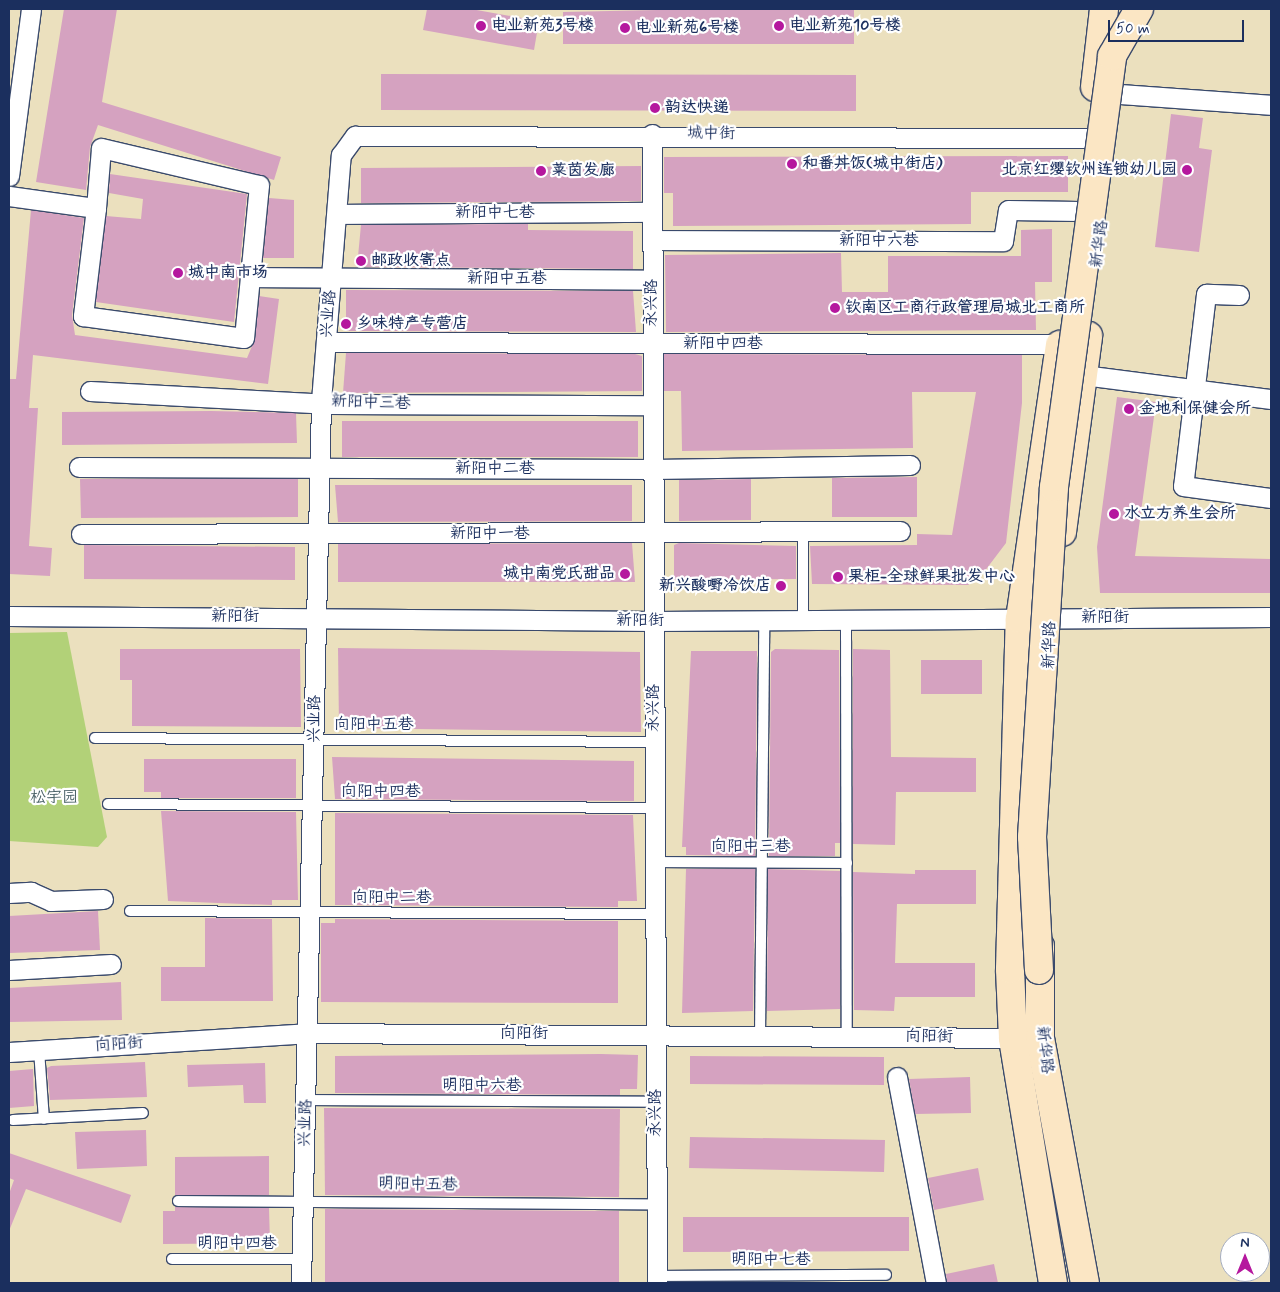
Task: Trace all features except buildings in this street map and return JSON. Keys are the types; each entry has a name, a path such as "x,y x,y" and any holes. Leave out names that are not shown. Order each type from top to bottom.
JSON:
{"street":[{"path":"9,176 31,9"},
{"name":"新华路","path":"1053,1283 1012,1038 1010,969 1020,619 1079,211 1104,9"},
{"name":"新华路","path":"1085,1283 1040,1038 1039,970 1051,618 1120,94 1133,9"},
{"path":"1039,970 1032,837 1054,487 1112,56 1139,9"},
{"path":"1120,94 1271,105"},
{"name":"城中街","path":"341,154 355,136 652,134 1089,138"},
{"name":"永兴路","path":"652,134 657,1280"},
{"path":"101,148 259,185 250,277 244,338 83,316 101,148"},
{"name":"兴业路","path":"301,1283 310,1033 321,401 339,214 341,154"},
{"path":"9,196 96,208"},
{"name":"新阳中六巷","path":"652,240 1003,241 1008,210 1079,211"},
{"name":"新阳中七巷","path":"339,214 652,212"},
{"name":"新阳中五巷","path":"250,277 652,280"},
{"path":"1239,296 1206,294 1192,386 1182,486 1271,498"},
{"name":"新阳中四巷","path":"326,342 1060,344"},
{"path":"1083,375 1192,386 1271,399"},
{"name":"新阳中三巷","path":"90,391 321,401 653,405"},
{"name":"新阳中二巷","path":"79,467 653,469 910,465"},
{"name":"新阳中一巷","path":"81,534 653,534 900,531"},
{"name":"新阳街","path":"9,616 654,621 1271,618"},
{"path":"9,893 32,892 51,901 104,900"},
{"path":"9,970 111,964"},
{"name":"向阳街","path":"9,1052 310,1033 1040,1038"},
{"path":"897,1077 936,1283"}],"lane":[{"path":"803,532 803,620"},
{"path":"760,1035 764,620"},
{"path":"846,620 847,1036"},
{"name":"向阳中五巷","path":"95,738 654,742"},
{"name":"向阳中四巷","path":"108,804 654,808"},
{"name":"向阳中三巷","path":"654,862 847,863"},
{"name":"向阳中二巷","path":"130,911 654,914"},
{"path":"39,1050 44,1118"},
{"name":"明阳中六巷","path":"307,1100 656,1102"},
{"path":"13,1120 144,1113"},
{"name":"明阳中五巷","path":"178,1201 304,1199 656,1204"},
{"name":"明阳中四巷","path":"172,1259 301,1258"},
{"name":"明阳中七巷","path":"657,1280 886,1275"}],"green space":[{"name":"松宇园","path":"67,632 107,837 98,847 9,841 9,633"}],"place":[{"name":"电业新苑3号楼","path":"481,26"},
{"name":"电业新苑10号楼","path":"779,26"},
{"name":"电业新苑6号楼","path":"625,28"},
{"name":"韵达快递","path":"655,108"},
{"name":"和番丼饭(城中街店)","path":"792,164"},
{"name":"北京红缨钦州连锁幼儿园","path":"1187,170"},
{"name":"莱茵发廊","path":"541,171"},
{"name":"邮政收寄点","path":"361,261"},
{"name":"城中南市场","path":"178,273"},
{"name":"钦南区工商行政管理局城北工商所","path":"835,308"},
{"name":"乡味特产专营店","path":"346,324"},
{"name":"金地利保健会所","path":"1129,409"},
{"name":"水立方养生会所","path":"1114,514"},
{"name":"城中南党氏甜品","path":"625,574"},
{"name":"果柜-全球鲜果批发中心","path":"838,577"},
{"name":"新兴酸嘢冷饮店","path":"781,586"}]}
